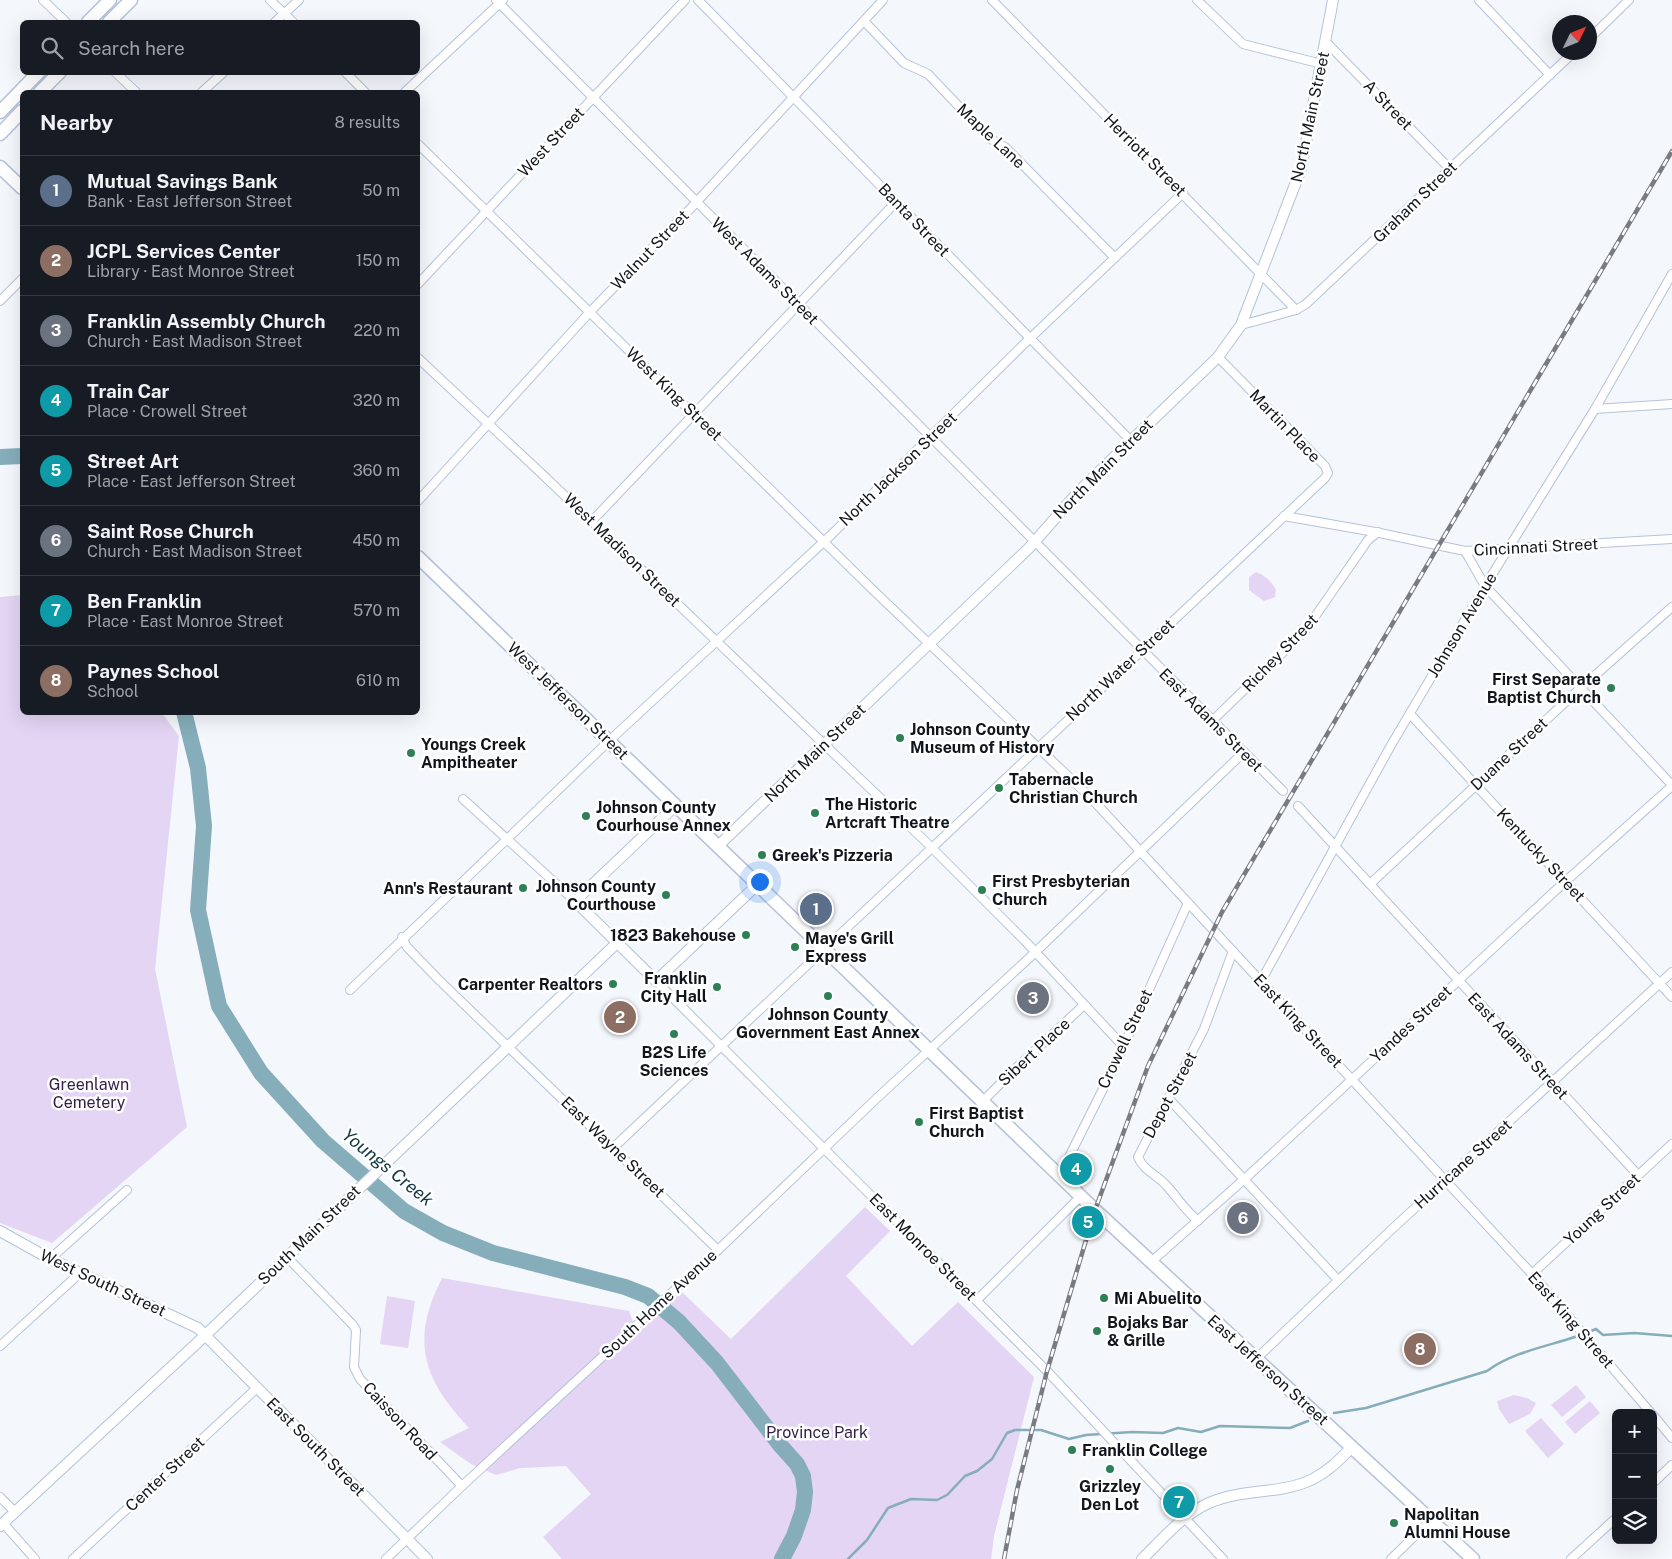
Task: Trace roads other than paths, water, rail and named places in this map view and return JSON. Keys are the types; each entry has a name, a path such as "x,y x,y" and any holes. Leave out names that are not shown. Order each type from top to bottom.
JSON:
{"main road":[{"path":"90,20 110,0"},
{"path":"111,20 131,0"},
{"path":"21,90 36,75"},
{"path":"42,90 57,75"},
{"path":"0,112 20,91"},
{"path":"0,134 20,113"},
{"path":"0,167 20,186"},
{"name":"West Jefferson Street","path":"420,558 718,846"},
{"name":"East Jefferson Street","path":"718,846 984,1100 1081,1196 1473,1559"}],"street":[{"path":"43,0 64,20"},
{"path":"270,0 291,20"},
{"path":"277,20 299,0"},
{"name":"West Street","path":"420,282 685,0"},
{"name":"Banta Street","path":"698,0 1131,441"},
{"name":"Walnut Street","path":"420,498 589,312 697,202 883,0"},
{"name":"Herriott Street","path":"992,0 1296,310"},
{"path":"1197,0 1244,44 1322,64"},
{"name":"North Main Street","path":"718,846 1034,542 1080,490 1218,356 1241,326 1301,169 1333,0"},
{"path":"1479,0 1550,75"},
{"path":"1597,31 1629,0"},
{"path":"407,90 500,1"},
{"name":"West Adams Street","path":"500,1 593,98 1034,542"},
{"name":"Maple Lane","path":"864,22 904,62 933,79 989,138 1005,147 1115,258"},
{"name":"A Street","path":"1326,42 1450,169"},
{"name":"Graham Street","path":"1241,326 1296,310 1321,291 1566,60"},
{"path":"118,75 134,90"},
{"path":"204,90 221,75"},
{"path":"348,75 363,90"},
{"name":"West King Street","path":"420,146 929,644"},
{"name":"North Jackson Street","path":"350,990 402,937 931,438 1030,338 1183,193"},
{"path":"591,522 896,202"},
{"name":"Johnson Avenue","path":"1261,981 1410,714 1485,586 1595,409 1672,274"},
{"path":"0,301 20,281"},
{"name":"Martin Place","path":"1218,356 1327,470 1325,478 1284,516"},
{"name":"West Madison Street","path":"420,360 932,848 1035,952 1123,1046"},
{"path":"1595,409 1672,404"},
{"name":"Cincinnati Street","path":"1284,516 1378,532 1465,551 1510,546 1672,539"},
{"name":"North Water Street","path":"614,1147 1284,516"},
{"name":"Richey Street","path":"1212,721 1305,631 1368,540 1378,532"},
{"name":"East Adams Street","path":"1034,542 1283,791"},
{"path":"1465,551 1485,586 1672,786"},
{"name":"Duane Street","path":"1370,884 1672,607"},
{"name":"East King Street","path":"929,644 1038,747 1188,902 1532,1274 1648,1409"},
{"name":"Kentucky Street","path":"1410,714 1672,997"},
{"name":"South Home Avenue","path":"386,1559 462,1486 718,1250 823,1148 1035,952 1243,753"},
{"name":"Yandes Street","path":"1151,1262 1672,786"},
{"path":"462,799 574,901 675,806"},
{"name":"East Adams Street","path":"1298,806 1638,1175"},
{"path":"656,980 758,884"},
{"name":"East Monroe Street","path":"574,901 618,942 977,1300 1088,1414 1183,1519 1223,1559"},
{"name":"Crowell Street","path":"1060,1175 1123,1046 1188,902"},
{"name":"East Wayne Street","path":"402,937 407,948 718,1250"},
{"name":"South Main Street","path":"1,1525 206,1335 507,1045 618,942"},
{"name":"Depot Street","path":"1198,1221 1184,1208 1166,1185 1144,1167 1138,1157 1204,1029 1233,952"},
{"name":"Hurricane Street","path":"1256,1359 1445,1180 1672,972"},
{"name":"Sibert Place","path":"984,1100 1015,1068 1084,1005"},
{"path":"1169,1099 1338,1280"},
{"name":"Young Street","path":"1532,1274 1672,1144"},
{"path":"50,1259 127,1190"},
{"path":"977,1300 1081,1196"},
{"name":"West South Street","path":"0,1231 50,1259 193,1325 206,1335"},
{"name":"Caisson Road","path":"286,1256 353,1324 356,1330 354,1366 360,1379 462,1486"},
{"path":"0,1346 80,1273"},
{"name":"East South Street","path":"206,1335 427,1559"},
{"name":"Center Street","path":"73,1559 257,1388"},
{"name":"East King Street","path":"1657,1420 1672,1438"},
{"path":"1142,1559 1183,1519 1208,1503 1233,1494 1285,1488 1312,1479 1332,1467 1352,1447"},
{"path":"1657,1478 1672,1465"},
{"path":"0,1497 15,1512"},
{"path":"1392,1559 1432,1520"},
{"path":"1571,1559 1612,1522"},
{"path":"1,1525 35,1559"}],"waterway":[{"name":"Youngs Creek","path":"0,457 20,456"},
{"name":"Youngs Creek","path":"185,715 198,768 204,826 198,910 219,1006 261,1073 323,1141 404,1211 443,1233 493,1253 625,1287 648,1296 679,1322 717,1363 780,1445 797,1464 803,1476 805,1492 803,1510 794,1536 782,1559"},
{"path":"1334,1413 1366,1408 1487,1371 1512,1357 1596,1329 1603,1335 1634,1333 1672,1336"},
{"path":"848,1559 867,1540 888,1508 911,1499 937,1500 947,1495 965,1476 977,1471 992,1459 1007,1433 1015,1430 1041,1430 1069,1439 1086,1435 1132,1432 1163,1433 1178,1428 1201,1432 1220,1426 1290,1428 1308,1421"}],"railway":[{"path":"1004,1559 1017,1490 1047,1371 1095,1210 1148,1066 1222,912 1672,151"}],"place":[{"name":"First Separate Baptist Church","path":"1611,688"},
{"name":"Johnson County Museum of History","path":"900,738"},
{"name":"Youngs Creek Ampitheater","path":"411,753"},
{"name":"Tabernacle Christian Church","path":"999,788"},
{"name":"The Historic Artcraft Theatre","path":"815,813"},
{"name":"Johnson County Courhouse Annex","path":"586,816"},
{"name":"Greek's Pizzeria","path":"762,855"},
{"name":"Ann's Restaurant","path":"523,888"},
{"name":"First Presbyterian Church","path":"982,890"},
{"name":"Johnson County Courthouse","path":"666,895"},
{"name":"Mutual Savings Bank","path":"816,909"},
{"name":"1823 Bakehouse","path":"746,935"},
{"name":"Maye's Grill Express","path":"795,947"},
{"name":"Carpenter Realtors","path":"613,984"},
{"name":"Franklin City Hall","path":"717,987"},
{"name":"Johnson County Government East Annex","path":"828,996"},
{"name":"Franklin Assembly Church","path":"1033,998"},
{"name":"JCPL Services Center","path":"620,1017"},
{"name":"B2S Life Sciences","path":"674,1034"},
{"name":"First Baptist Church","path":"919,1122"},
{"name":"Train Car","path":"1076,1169"},
{"name":"Saint Rose Church","path":"1243,1218"},
{"name":"Street Art","path":"1088,1222"},
{"name":"Mi Abuelito","path":"1104,1298"},
{"name":"Bojaks Bar & Grille","path":"1097,1331"},
{"name":"Paynes School","path":"1420,1349"},
{"name":"Franklin College","path":"1072,1450"},
{"name":"Grizzley Den Lot","path":"1110,1469"},
{"name":"Ben Franklin","path":"1179,1502"},
{"name":"Napolitan Alumni House","path":"1394,1523"}],"park label":[{"name":"Greenlawn Cemetery","path":"89,1093"},
{"name":"Province Park","path":"817,1432"}]}
